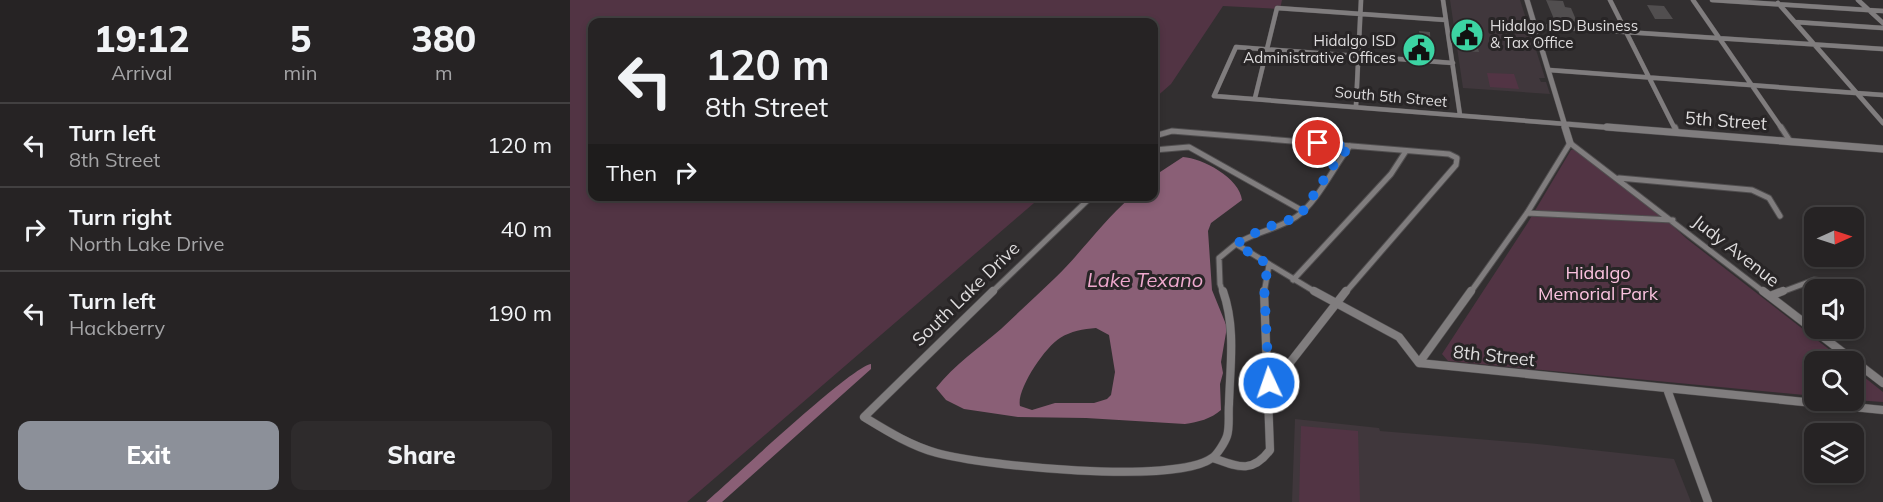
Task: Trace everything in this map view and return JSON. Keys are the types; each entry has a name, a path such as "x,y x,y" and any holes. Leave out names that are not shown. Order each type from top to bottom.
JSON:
{"street":[{"path":"1356,106 1361,0"},
{"path":"1443,0 1460,115"},
{"path":"1236,244 1293,280 1400,337 1419,363 1527,213 1570,143 1527,0"},
{"path":"1610,0 1677,132"},
{"path":"1693,0 1790,141"},
{"path":"1712,0 1777,2 1883,11"},
{"path":"1858,0 1883,26"},
{"path":"1777,2 1883,123"},
{"path":"1255,98 1277,8 1446,20"},
{"path":"1795,22 1883,26"},
{"path":"1535,26 1883,49"},
{"name":"South 5th Street","path":"1267,49 1236,47 1214,96 1566,124"},
{"path":"1267,49 1453,63"},
{"path":"1549,70 1883,94"},
{"name":"5th Street","path":"1566,124 1883,149"},
{"path":"1158,136 1172,131 1449,154 1457,158 1456,165 1336,303 1283,372 1269,383"},
{"path":"1302,142 1335,163"},
{"name":"Judy Avenue","path":"1570,143 1883,382"},
{"path":"1269,265 1264,284 1270,450 1262,462 1251,467 1240,467 1213,458 1227,436 1232,332 1227,303 1220,284 1219,258 1236,244 1262,229 1295,218 1303,211 1335,163 1350,146"},
{"path":"1158,150 1189,147 1303,211"},
{"path":"1293,280 1391,174 1406,151"},
{"path":"1618,178 1752,190 1768,198 1780,216"},
{"name":"South Lake Drive","path":"1087,201 1000,282 864,417 900,439 935,453 971,461 1043,469 1165,471 1191,467 1213,458"},
{"path":"1527,213 1673,220"},
{"path":"1770,296 1804,284"},
{"name":"8th Street","path":"1419,363 1883,410"},
{"path":"1667,388 1708,502"}],"shaded area":[{"path":"1450,0 1520,0 1545,78 1539,78 1541,82 1546,82 1550,94 1463,88"},
{"path":"1295,419 1379,428 1380,431 1538,444 1674,459 1691,502 1292,502"}],"green space":[{"path":"570,0 1282,0 1280,9 1223,6 1171,84 1158,95 1158,18 588,18 588,201 1036,201 687,502 570,502"},
{"path":"1487,73 1514,74 1519,89 1490,87"},
{"name":"Hidalgo Memorial Park","path":"1575,149 1652,207 1687,239 1804,330 1804,339 1816,339 1831,351 1804,351 1804,395 1448,361 1442,354 1527,224 1571,150"},
{"path":"1864,377 1883,392 1883,402 1864,401"},
{"path":"1301,426 1358,431 1360,502 1299,502"}],"water":[{"name":"Lake Texano","path":"1183,157 1200,161 1219,171 1235,184 1240,192 1242,200 1211,223 1208,231 1212,290 1227,327 1221,362 1223,373 1220,384 1221,410 1204,420 1185,424 1086,418 1018,417 964,409 946,400 936,388 943,380 1055,278 1127,201 1158,201 1158,173","holes":["1096,328 1109,335 1115,372 1111,395 1107,399 1094,403 1055,403 1032,410 1020,406 1022,390 1033,369 1047,350 1068,334"]},
{"path":"871,364 871,369 722,502 706,502 817,403 859,370"}],"building":[{"path":"1546,0 1563,1 1565,7 1571,8 1577,22 1554,19"},
{"path":"1647,5 1664,6 1673,19 1655,19"},
{"name":"Hidalgo ISD Business & Tax Office","path":"1459,28 1473,29 1479,52 1462,51"},
{"path":"1419,31 1430,32 1431,55 1409,55 1408,45 1421,46"}],"place":[{"name":"Hidalgo ISD Business & Tax Office","path":"1467,35"},
{"name":"Hidalgo ISD Administrative Offices","path":"1419,50"}],"route":[{"path":"1269,383 1264,284 1269,265 1236,244 1262,229 1295,218 1303,211 1335,163 1350,146 1318,143"}]}
